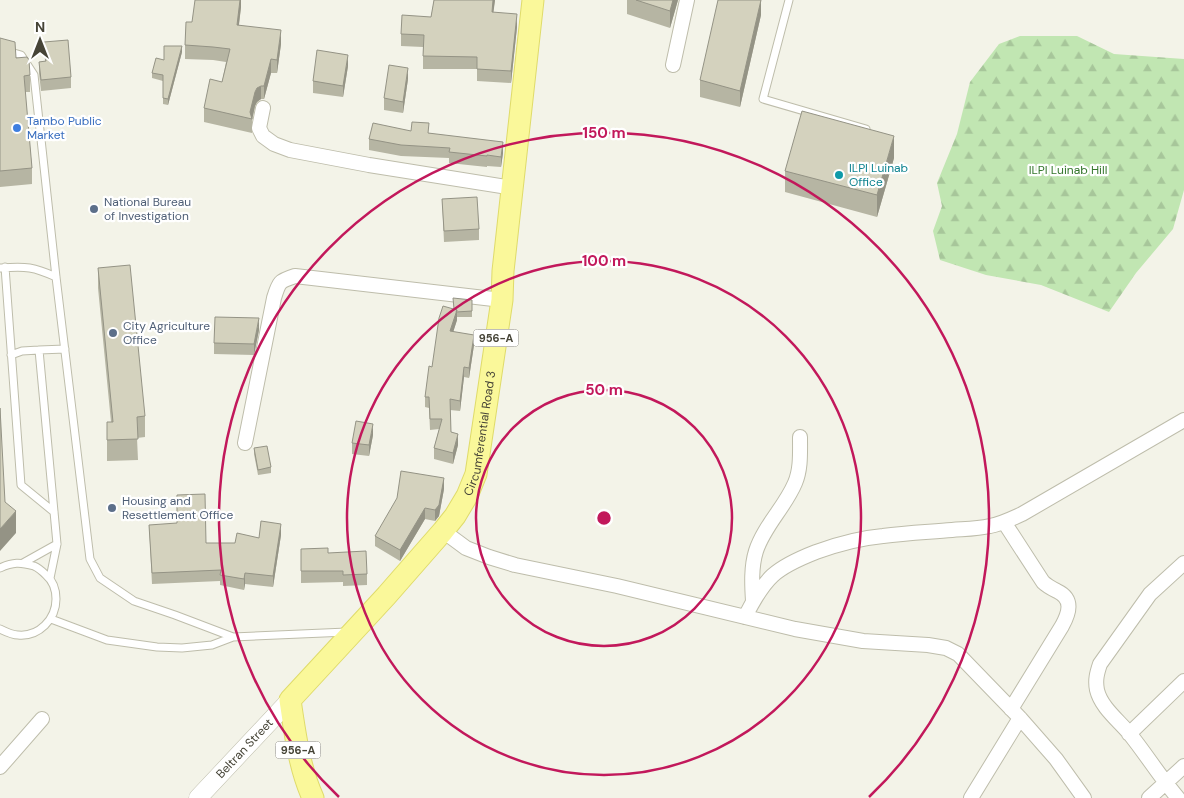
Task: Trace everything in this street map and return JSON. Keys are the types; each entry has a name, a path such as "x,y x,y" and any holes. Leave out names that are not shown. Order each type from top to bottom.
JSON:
{"main road":[{"name":"Circumferential Road 3","path":"290,700 443,531 467,496 476,474 502,300 512,188 533,0"},
{"name":"956-A","path":"290,700 300,762 313,798"}],"street":[{"path":"673,65 687,0"},
{"path":"262,108 259,128 262,136 274,144 290,150 512,188"},
{"path":"245,442 274,298 277,287 283,280 295,276 502,300"},
{"path":"745,616 765,583 781,569 793,562 834,546 882,536 971,529 1004,522 1022,514 1184,420"},
{"path":"753,602 752,583 756,551 761,539 795,483 800,465 800,437"},
{"path":"971,798 1066,619 1069,607 1066,597 1043,582 1004,522"},
{"path":"443,531 466,548 489,558 515,565 617,586 795,629 863,641 946,648 958,654 1015,713 1056,759 1084,798"},
{"path":"1178,798 1129,734 1106,708 1097,691 1096,677 1100,664 1150,594 1184,563"},
{"path":"1129,734 1184,681"},
{"name":"Beltran Street","path":"198,798 290,700"},
{"path":"0,767 42,719"},
{"path":"1149,798 1184,766"}],"lane":[{"path":"789,0 763,99 875,131"},
{"path":"0,49 21,55 34,75 90,559 100,578 134,601 233,637"},
{"path":"54,512 21,485 2,268 26,266 56,277"},
{"path":"11,355 22,351 65,349"},
{"path":"39,350 57,544 50,578"},
{"path":"23,563 57,544"},
{"path":"0,568 23,563 38,567 50,578 56,592 56,606 51,619 42,628 32,634 20,636 8,634 0,629"},
{"path":"51,619 107,640 157,647 182,648 212,645 233,637 352,632"}],"green space":[{"name":"ILPI Luinab Hill","path":"1020,36 1077,36 1114,54 1184,59 1184,190 1173,229 1136,273 1109,312 1041,285 986,275 940,260 933,231 942,206 937,183 957,134 970,82 999,44"}],"building":[{"path":"195,0 240,0 237,25 281,30 277,60 271,59 264,86 257,88 255,92 250,112 252,119 204,108 210,79 222,82 230,49 185,45 186,22 192,22"},
{"path":"434,0 493,0 492,12 517,14 511,71 477,69 477,57 423,56 424,35 401,34 402,15 431,17"},
{"path":"636,0 673,0 670,11"},
{"path":"718,0 761,0 740,91 700,80"},
{"path":"0,38 15,42 16,58 27,57 29,60 30,75 24,76 32,168 0,171"},
{"path":"68,40 71,77 41,80 39,62 46,61 44,42"},
{"path":"164,46 182,46 168,99 163,98 163,75 152,73 156,58 164,60"},
{"path":"317,50 348,55 343,86 313,81"},
{"path":"389,65 408,68 403,102 384,98"},
{"name":"ILPI Luinab Office","path":"802,111 894,136 877,195 785,171"},
{"path":"412,122 429,123 428,133 503,142 501,157 449,152 450,148 401,145 369,139 373,123 411,131"},
{"path":"477,197 479,229 444,231 442,199"},
{"path":"130,265 145,416 137,417 138,439 107,440 107,422 113,422 98,268"},
{"path":"453,298 472,300 472,311 456,312"},
{"path":"443,306 457,310 450,331 474,335 469,368 464,367 460,401 450,399 451,432 458,434 453,453 434,448 442,419 430,419 429,397 425,397 429,366 432,367 439,318"},
{"path":"215,317 259,318 254,344 214,343"},
{"path":"0,408 5,502 16,511 0,529"},
{"path":"356,421 373,424 369,445 352,443"},
{"path":"267,446 271,467 258,470 254,448"},
{"path":"401,471 444,478 439,505 435,510 425,508 400,550 375,536 397,498"},
{"path":"205,494 206,543 235,543 237,533 259,538 261,521 281,524 273,576 245,573 244,579 220,575 221,570 152,573 149,525 177,523 177,495"},
{"path":"328,548 328,553 366,551 367,574 343,575 343,571 301,571 301,549"}],"place":[{"name":"Tambo Public Market","path":"17,128"},
{"name":"ILPI Luinab Office","path":"839,175"},
{"name":"National Bureau of Investigation","path":"94,209"},
{"name":"City Agriculture Office","path":"113,333"},
{"name":"Housing and Resettlement Office","path":"112,508"}]}
